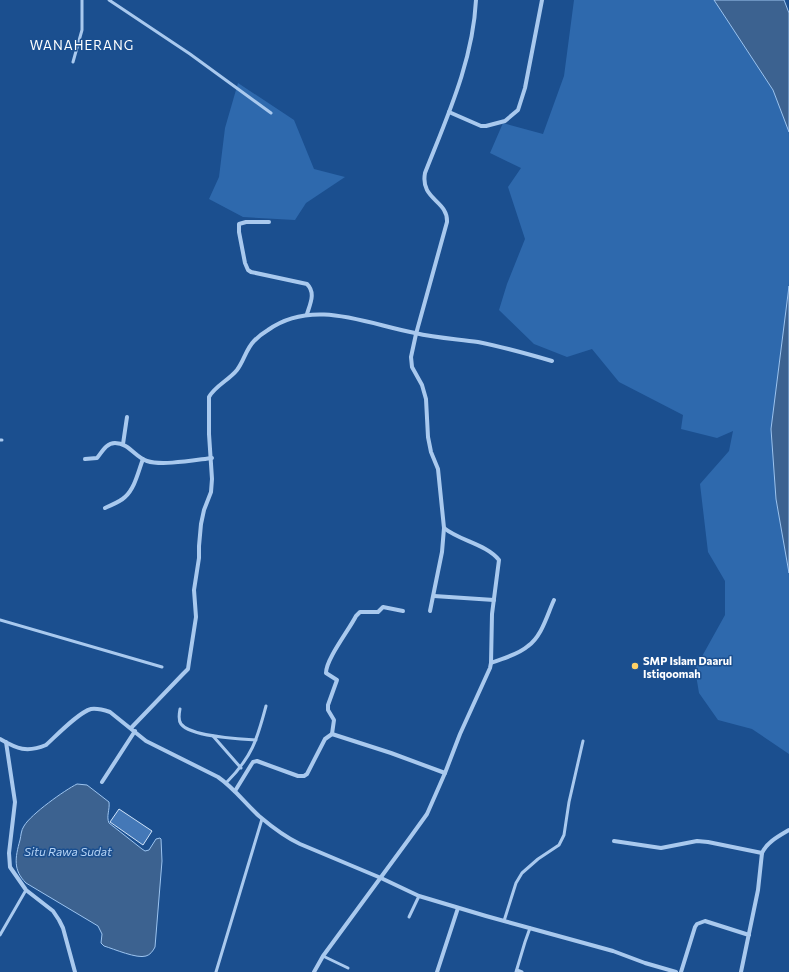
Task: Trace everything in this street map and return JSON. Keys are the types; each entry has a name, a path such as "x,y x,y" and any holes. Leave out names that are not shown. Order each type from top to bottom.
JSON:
{"street":[{"path":"430,611 442,552 444,528 438,469 431,452 428,437 426,399 424,390 412,367 411,356 447,218 445,211 426,190 424,179 449,112 470,48 476,0"},
{"path":"449,112 481,126 486,126 505,121 518,110 526,88 542,0"},
{"path":"268,222 246,222 239,224 239,232 246,267 251,272 307,284 311,288 312,294 307,314"},
{"path":"102,782 133,730 188,669 196,617 194,590 199,558 201,524 204,510 211,492 212,479 208,400 210,395 236,372 249,346 255,339 273,326 285,320 307,314 328,314 343,316 416,334 496,346 552,361"},
{"path":"123,444 127,417"},
{"path":"85,459 97,458 106,447 116,443 123,444 136,456 147,461 163,463 212,458"},
{"path":"105,508 120,500 130,491 142,459"},
{"path":"314,972 323,956 427,814 446,773 460,734 490,668 492,614 500,560 486,550 444,528"},
{"path":"434,596 494,600"},
{"path":"491,663 516,653 536,639 554,600"},
{"path":"332,734 334,720 328,710 328,705 337,680 326,673 326,669 336,649 360,612 378,612 383,607 403,611"},
{"path":"0,739 20,749 27,750 38,748 46,745 82,714 96,709 110,712 146,740 226,783 262,819 288,839 381,878 419,896 613,951 645,963 676,972"},
{"path":"235,791 253,762 257,761 298,776 304,776 307,774 324,739 332,734 446,773"},
{"path":"6,742 15,802 9,860 13,873 26,890 53,911 59,920 63,928 75,972"},
{"path":"741,972 758,890 762,853 770,843 789,830"},
{"path":"614,841 661,848 697,842 708,842 762,853"},
{"path":"437,972 458,908"},
{"path":"681,972 695,927 701,922 705,921 749,935"}],"lane":[{"path":"73,62 82,30 82,0"},
{"path":"109,0 190,54 271,113"},
{"path":"0,620 162,667"},
{"path":"226,783 241,768 256,740 266,706"},
{"path":"180,709 179,720 184,727 198,733 256,740"},
{"path":"213,736 241,768"},
{"path":"504,921 516,883 522,873 559,845 562,841 583,741"},
{"path":"216,972 262,819"},
{"path":"0,935 26,890"},
{"path":"409,917 419,896"},
{"path":"522,972 516,971 530,928"},
{"path":"323,956 348,968"}],"shaded area":[{"path":"574,0 714,0 773,90 789,132 789,286 771,429 776,499 789,573 789,754 752,729 718,720 699,693 695,669 725,615 725,581 708,552 700,484 729,451 733,431 717,438 681,429 683,415 619,382 592,349 567,357 534,344 499,310 507,284 525,239 508,187 521,168 490,153 503,123 543,134 564,76"},
{"path":"238,83 294,120 314,169 345,177 306,203 295,220 243,217 209,199 219,177 225,128"}],"water":[{"path":"714,0 784,0 789,13 789,132 773,90"},
{"path":"789,286 789,573 776,499 771,429"},
{"name":"Situ Rawa Sudat","path":"77,784 87,785 109,802 109,823 145,851 149,850 156,839 161,839 162,861 155,947 151,953 142,957 104,946 101,943 102,934 98,926 26,883 17,868 17,852 24,826 41,809"}],"building":[{"path":"119,809 152,831 143,845 110,822"}],"place":[{"name":"SMP Islam Daarul Istiqoomah","path":"635,666"}],"district":[{"name":"WANAHERANG","path":"82,45"}]}
